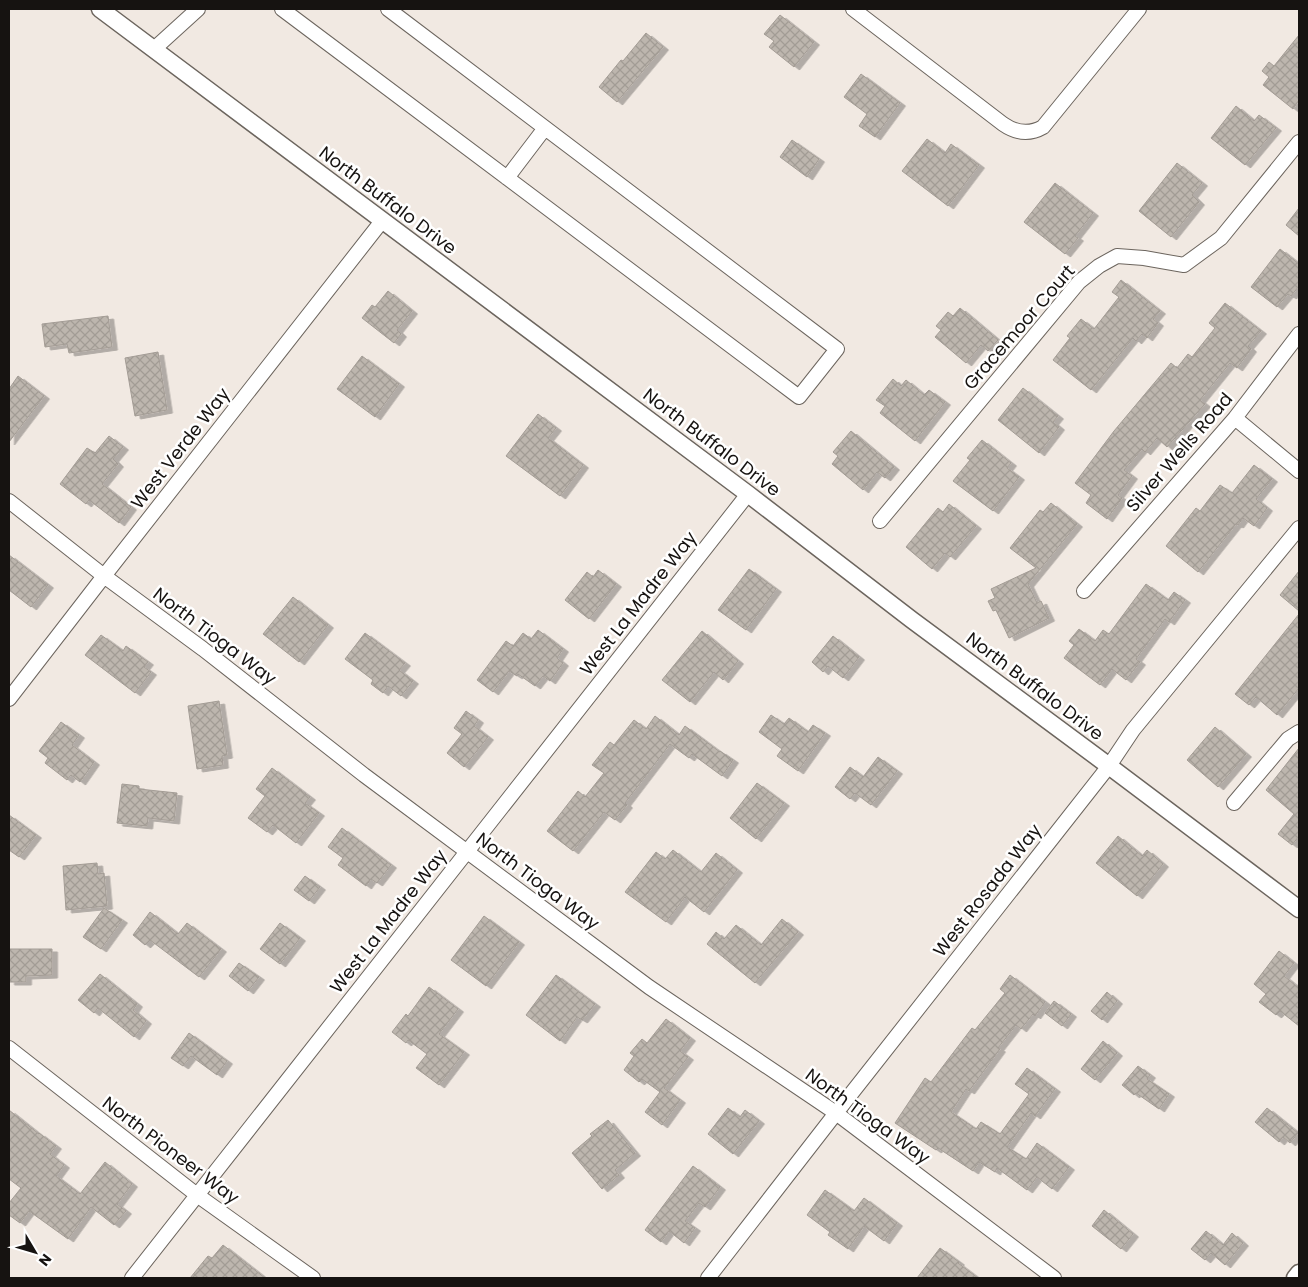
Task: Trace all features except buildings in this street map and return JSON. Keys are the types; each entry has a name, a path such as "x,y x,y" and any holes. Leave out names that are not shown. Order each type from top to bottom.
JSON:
{"street":[{"name":"North Buffalo Drive","path":"100,9 1299,909"},
{"path":"154,49 198,9"},
{"path":"282,9 799,397 837,350 388,9"},
{"path":"853,9 1008,128 1022,132 1034,132 1043,127 1139,9"},
{"path":"507,178 545,128"},
{"name":"Gracemoor Court","path":"880,521 1079,282 1099,266 1117,256 1144,258 1184,265 1222,238 1299,142"},
{"name":"West Verde Way","path":"9,699 382,221"},
{"name":"Silver Wells Road","path":"1084,591 1235,418 1299,334"},
{"path":"1235,418 1299,471"},
{"name":"West La Madre Way","path":"132,1278 748,494"},
{"name":"North Tioga Way","path":"9,502 104,576 203,649 364,775 648,988 836,1113 1054,1278"},
{"name":"West Rosada Way","path":"708,1278 1109,766 1133,730 1299,528"},
{"path":"1234,802 1288,739 1299,732"},
{"name":"North Pioneer Way","path":"9,1048 197,1195 313,1278"},
{"path":"1295,1278 1299,1273"}]}
